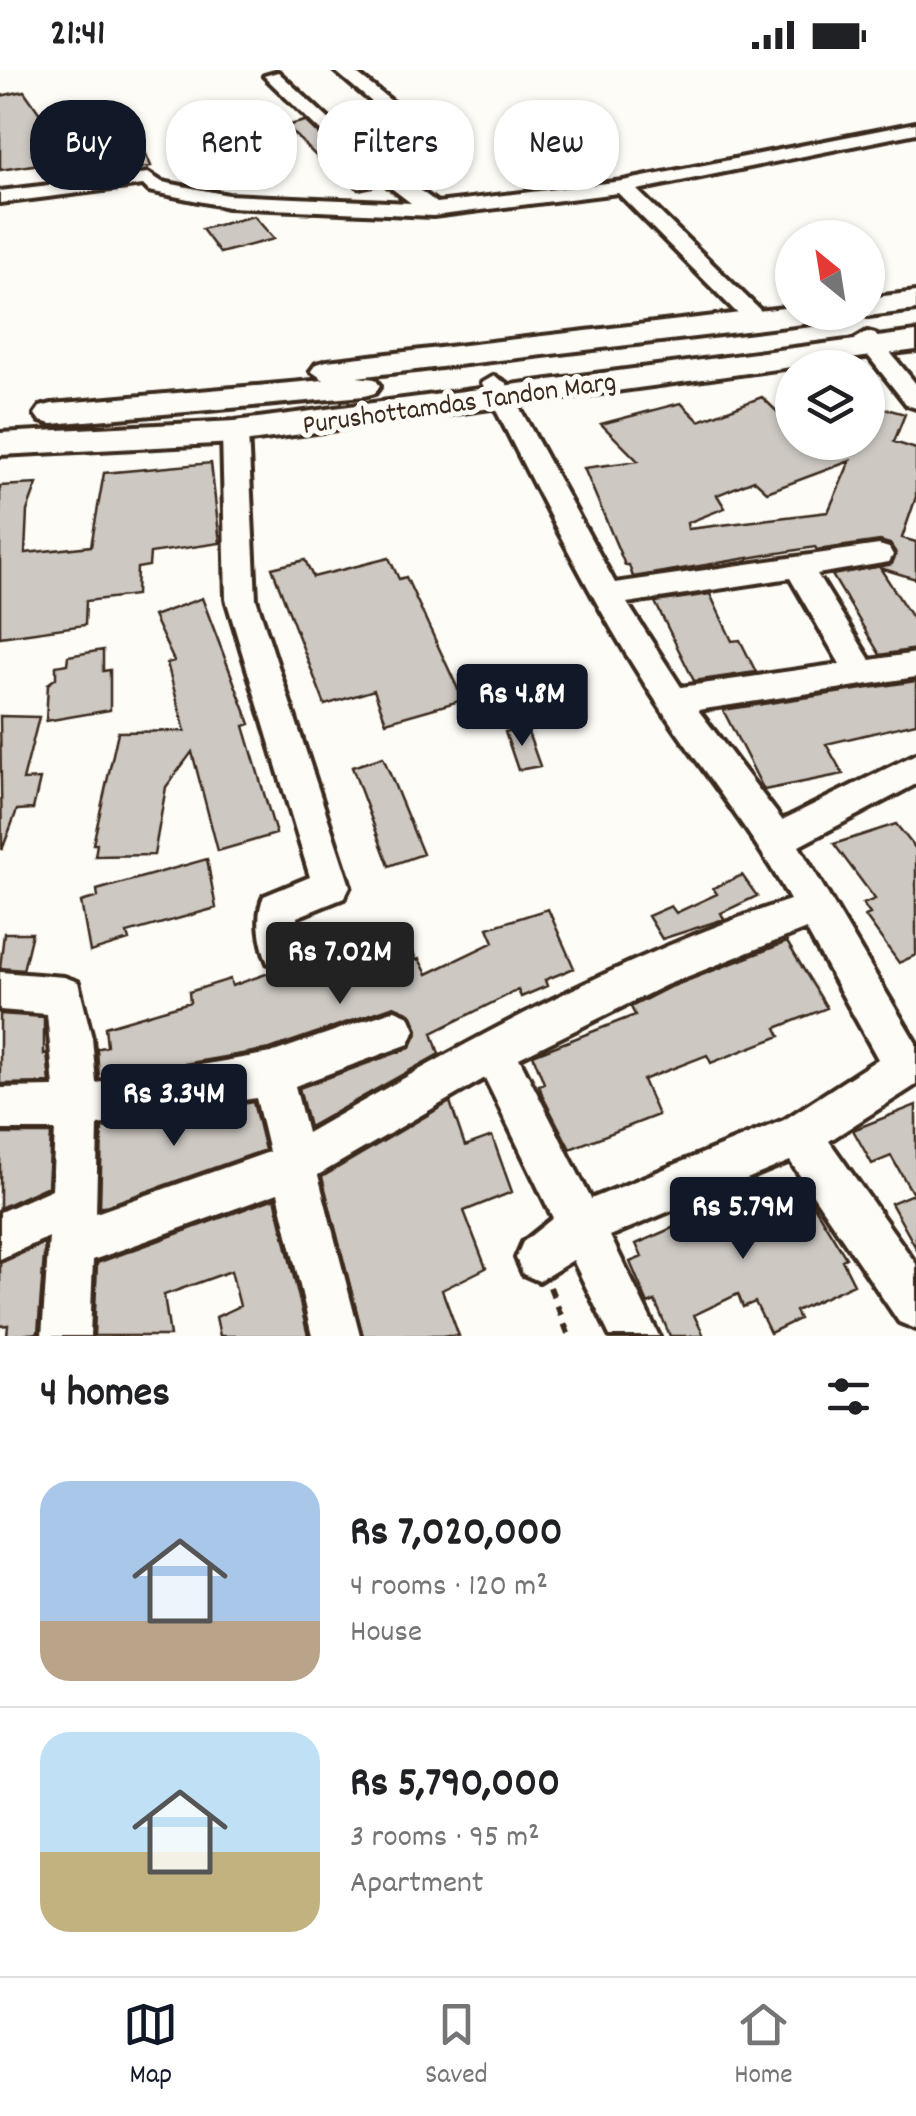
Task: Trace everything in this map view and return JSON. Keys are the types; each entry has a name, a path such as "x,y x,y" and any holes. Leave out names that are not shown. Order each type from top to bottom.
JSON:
{"main road":[{"path":"868,331 916,301"},
{"path":"0,420 156,390 775,320"},
{"path":"0,420 356,387 916,321"},
{"path":"868,331 916,334"},
{"name":"Purushottamdas Tandon Marg","path":"0,442 236,432 868,331 916,341"},
{"path":"173,401 160,406 158,414 166,419 184,418 497,389"},
{"path":"130,408 144,429 185,436"},
{"path":"0,442 130,408"}],"street":[{"path":"299,70 272,76 317,118"},
{"path":"342,70 379,100"},
{"path":"0,197 148,180 156,187 228,202 433,210 623,186 916,128"},
{"path":"623,186 759,322"},
{"path":"406,190 433,210"},
{"path":"868,331 916,400"},
{"path":"497,389 607,595 673,701 776,840 911,1065 799,1136 580,1226 539,1258"},
{"path":"236,432 242,599 331,886 277,908 282,950"},
{"path":"607,595 879,556"},
{"path":"798,567 862,674"},
{"path":"673,701 916,665"},
{"path":"776,840 911,781"},
{"path":"0,1236 72,1224 294,1165 493,1050 653,969 742,932 817,908"},
{"path":"0,991 64,996 74,1042 66,1336"},
{"path":"0,1109 74,1108 271,1074 396,1030"},
{"path":"493,1050 635,1336"},
{"path":"271,1074 336,1336"},
{"path":"799,1136 916,1305"}],"path":[{"path":"539,1258 568,1336"}],"building":[{"path":"24,91 30,100 30,165 0,170 0,96"},
{"path":"305,121 317,133 317,157 297,137 297,123"},
{"path":"254,216 274,239 220,253 202,229"},
{"path":"762,397 775,410 775,460 885,460 885,409 905,414 894,442 916,449 916,497 902,538 916,542 916,579 880,568 916,624 916,649 880,655 832,575 892,564 896,553 890,544 880,541 817,550 815,547 633,577 584,468 638,461 601,424 681,403 699,421","holes":["850,461 828,512 688,529 687,523 725,508 717,495 754,480 767,492"]},
{"path":"211,463 220,543 150,553 149,566 137,568 136,595 86,601 85,625 0,637 0,486 37,484 27,511 25,553 91,546 104,473"},
{"path":"389,558 399,579 406,577 463,700 386,722 374,690 325,705 272,568 305,560 313,577"},
{"path":"710,594 732,641 740,640 756,672 694,681 655,602"},
{"path":"202,598 250,724 244,726 276,834 218,851 192,752 166,787 154,855 95,856 97,844 93,844 118,732 185,731 167,663 174,661 153,616"},
{"path":"103,650 103,671 110,670 110,710 46,721 48,684 56,678 56,666 67,664 68,656"},
{"path":"916,681 916,723 826,744 843,774 764,790 723,710"},
{"path":"0,716 39,717 23,780 40,779 33,809 17,810 2,850"},
{"path":"526,727 540,766 518,770 505,732"},
{"path":"383,757 423,854 389,866 352,767"},
{"path":"896,824 916,849 916,955 899,963 865,916 870,914 863,904 875,899 834,844"},
{"path":"207,859 216,908 127,933 129,940 90,952 81,902 98,897 97,890"},
{"path":"742,875 757,896 721,913 724,919 662,939 648,916 671,906 676,913 717,894 713,888"},
{"path":"548,909 574,968 545,980 547,986 521,997 518,990 432,1033 439,1054 309,1127 299,1088 410,1048 418,1031 410,1013 394,1006 270,1049 99,1079 97,1049 107,1046 105,1027 190,1002 189,992 230,979 232,986 277,970 283,972 332,949 335,956 405,931 416,960 427,974 494,942 488,928"},
{"path":"4,933 32,933 23,970 0,968"},
{"path":"787,942 827,1008 776,1028 780,1036 711,1063 707,1055 643,1080 658,1115 570,1149 543,1097 539,1085 544,1083 533,1055 635,1015 631,1007 668,988"},
{"path":"0,1014 44,1017 44,1054 47,1053 50,1083 0,1084"},
{"path":"253,1102 265,1150 100,1208 102,1128"},
{"path":"450,1102 465,1146 492,1136 512,1192 464,1211 486,1268 442,1290 459,1336 363,1336 322,1177"},
{"path":"916,1105 916,1248 891,1203 913,1194 891,1156 872,1164 853,1130"},
{"path":"0,1134 51,1134 48,1186 0,1208"},
{"path":"802,1186 846,1258 842,1260 854,1284 795,1311 799,1319 770,1333 755,1302 743,1307 738,1294 694,1315 704,1336 670,1336 655,1301 648,1304 630,1262 642,1257 636,1244 749,1194 751,1199 758,1196 762,1203"},
{"path":"275,1198 308,1336 220,1336 216,1317 240,1306 231,1271 164,1295 170,1336 94,1336 97,1263"},
{"path":"45,1243 38,1333 7,1336 8,1325 0,1326 0,1263"}]}
